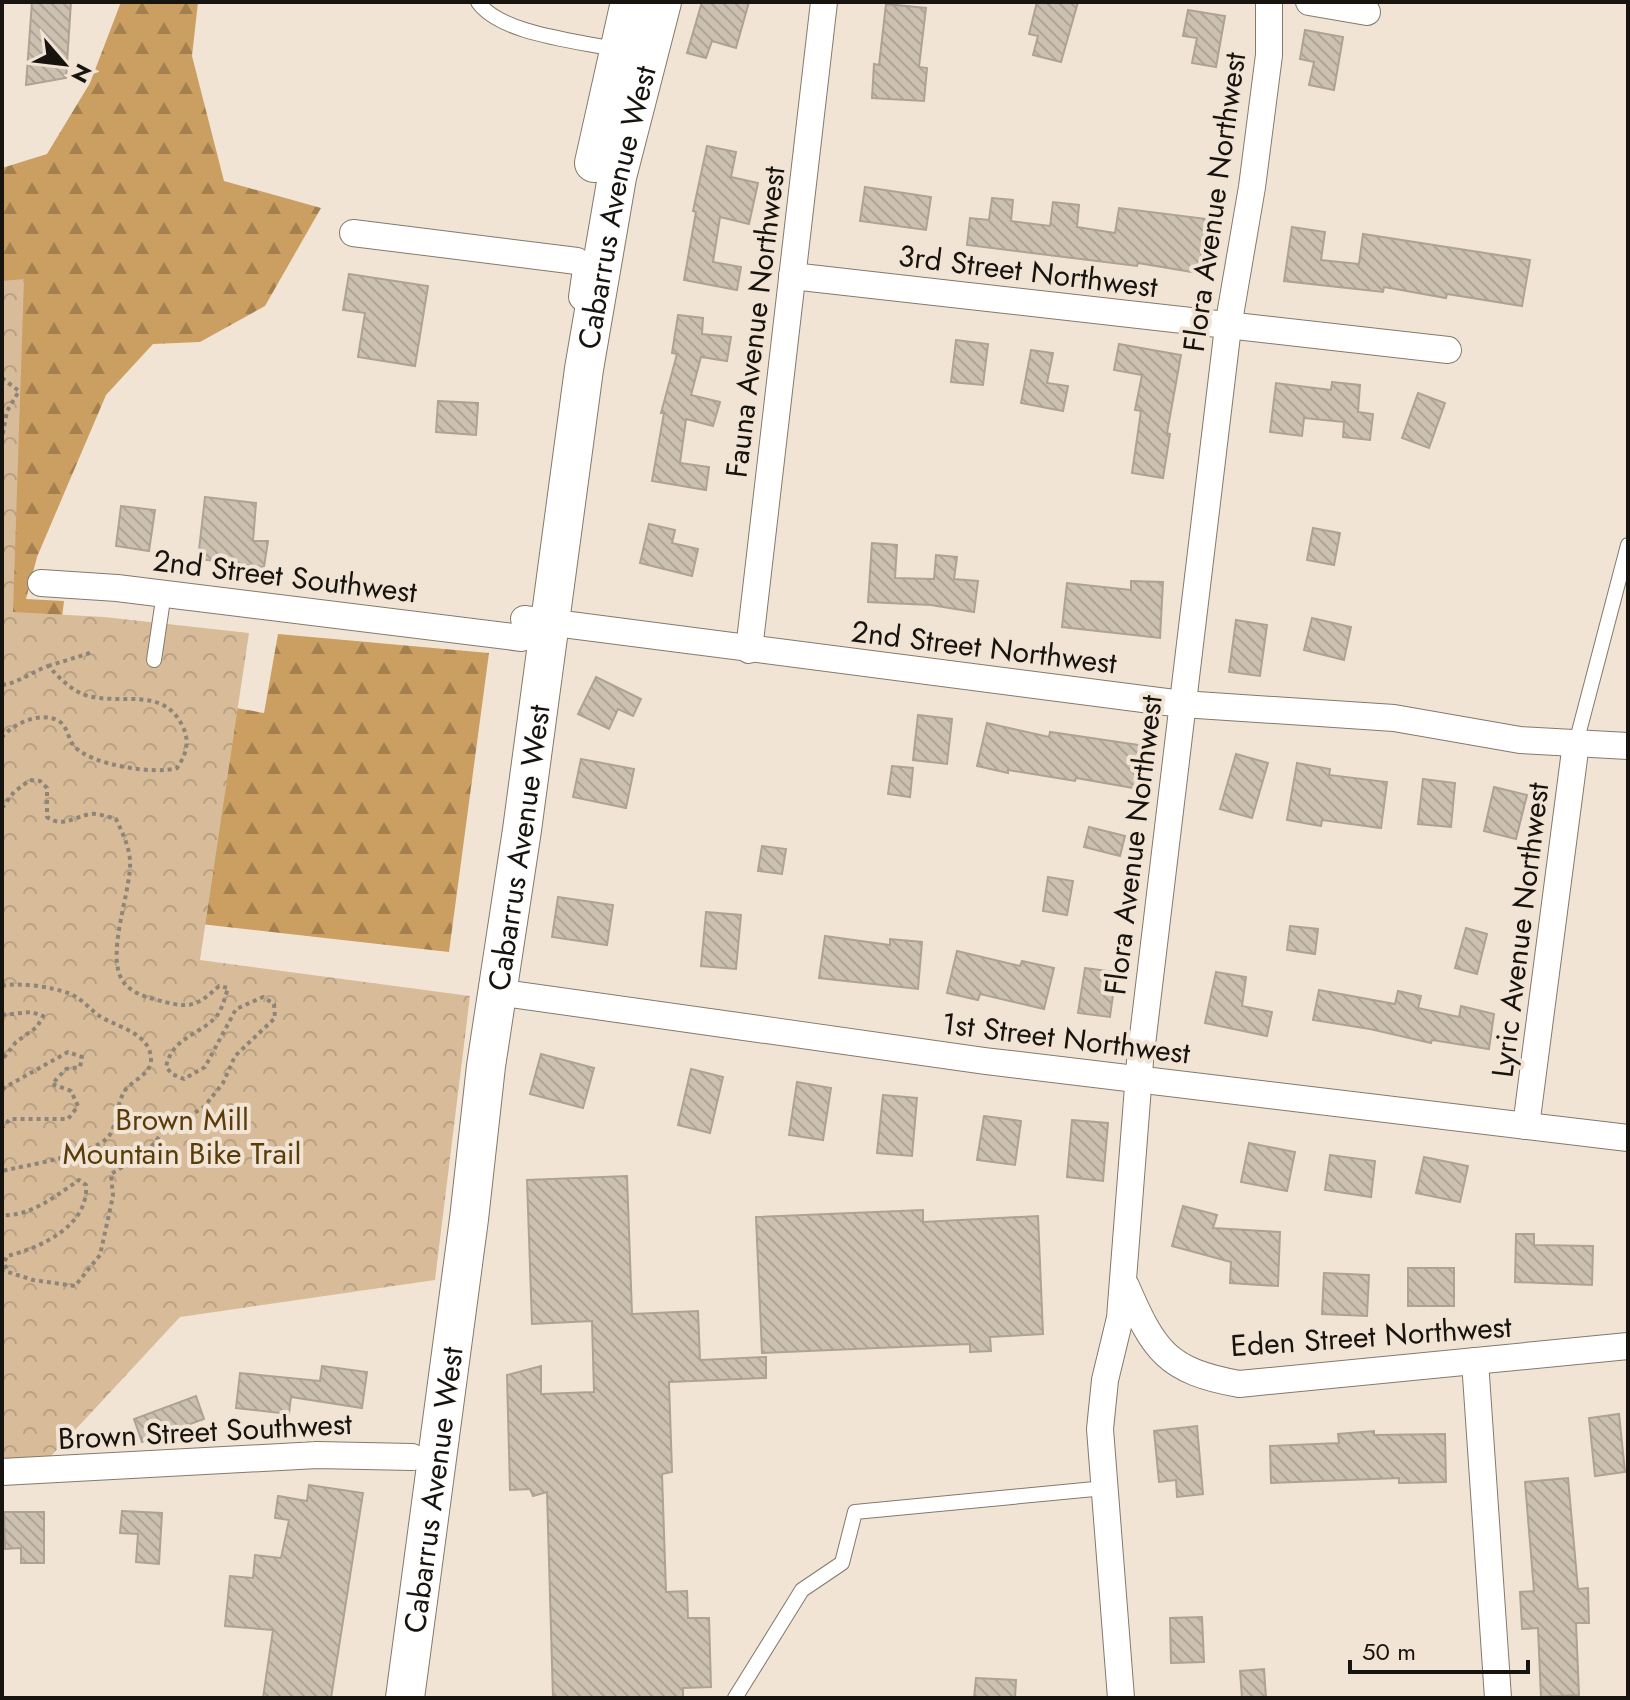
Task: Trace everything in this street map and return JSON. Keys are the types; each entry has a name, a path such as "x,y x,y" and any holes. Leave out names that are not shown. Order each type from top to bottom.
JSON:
{"main road":[{"name":"Cabarrus Avenue West","path":"405,1698 497,992 532,627 575,261 630,2"},
{"name":"Cabarrus Avenue West","path":"380,1698 444,1216 460,1065 496,836 532,627 584,369 614,189 642,70 662,2"}],"street":[{"name":"Fauna Avenue Northwest","path":"749,650 824,2"},
{"name":"Flora Avenue Northwest","path":"1121,1698 1100,1429 1105,1380 1117,1336 1138,1079 1228,327 1252,187 1267,70 1269,2"},
{"path":"1309,2 1367,12"},
{"path":"353,233 581,263 586,269 580,313 584,369"},
{"name":"3rd Street Northwest","path":"792,276 1448,350"},
{"name":"2nd Street Southwest","path":"41,583 532,627"},
{"name":"2nd Street Northwest","path":"532,627 749,650 1182,704 1394,718 1520,740 1628,746"},
{"name":"Lyric Avenue Northwest","path":"1526,1126 1576,743"},
{"name":"1st Street Northwest","path":"497,992 985,1061 1628,1138"},
{"name":"Eden Street Northwest","path":"1123,1279 1142,1323 1170,1361 1202,1377 1239,1384 1628,1346"},
{"path":"1117,1336 1126,1326 1142,1323"},
{"path":"1475,1361 1498,1698"},
{"name":"Brown Street Southwest","path":"2,1472 317,1455 412,1457"}],"lane":[{"path":"478,2 500,21 537,33 618,50"},
{"path":"1576,743 1628,545"},
{"path":"154,660 164,593"},
{"path":"735,1698 802,1590 842,1563 855,1512 1105,1488"}],"path":[{"path":"2,378 19,391 7,411 2,438"},
{"path":"2,685 15,683 27,673 90,653"},
{"path":"2,737 7,731 38,716 59,722 69,733 75,748 101,761 166,772 177,768 186,755 187,735 178,717 157,700 88,696 69,687 48,666"},
{"path":"2,808 14,792 30,780 40,781 47,788 47,817 54,822 71,821 92,814 116,819 130,860 115,967 126,986 148,998 184,1007 202,1002 219,986 228,988 216,1017 178,1042 168,1055 166,1067 172,1074 184,1079 205,1067 236,1009 263,997 274,1004 275,1018 235,1056 223,1083 204,1107 163,1132 147,1152 111,1174 113,1196 100,1255 75,1286 33,1280 8,1272 4,1263 7,1256 48,1242 71,1222 82,1207 86,1185 79,1180 42,1205 10,1216 2,1215"},
{"path":"2,986 17,982 67,992 101,1017 127,1029 145,1044 151,1060 148,1070 124,1091 110,1136 93,1147 2,1171"},
{"path":"2,1015 31,1012 43,1016 37,1027 16,1042 2,1060"},
{"path":"2,1089 68,1052 82,1057 80,1067 66,1069 52,1084 71,1091 78,1106 68,1119 10,1119 2,1128"}],"green space":[{"path":"121,2 198,2 192,56 224,181 321,208 265,306 200,342 153,344 106,395 37,557 26,599 64,601 55,676 264,713 278,634 489,653 449,952 41,906 2,893 2,168 47,154 90,83"},
{"name":"Brown Mill Mountain Bike Trail","path":"24,279 13,612 104,617 249,633 200,960 470,996 435,1280 180,1317 37,1471 2,1470 2,281"}],"building":[{"path":"32,2 71,2 66,78 26,85"},
{"path":"702,2 749,2 736,48 712,41 706,58 687,53"},
{"path":"1037,2 1078,2 1061,62 1033,55 1038,36 1029,34"},
{"path":"886,4 926,8 919,67 927,68 924,101 872,98 874,64 879,65"},
{"path":"1188,10 1225,16 1216,67 1192,63 1197,38 1183,36"},
{"path":"1305,30 1343,37 1334,90 1309,85 1314,62 1300,59"},
{"path":"707,146 736,152 731,177 758,183 749,224 720,217 713,262 741,267 737,290 684,280 696,212 693,211"},
{"path":"865,187 931,197 926,230 860,221"},
{"path":"992,198 1013,200 1011,221 1050,226 1053,202 1079,205 1077,227 1115,233 1119,208 1207,219 1198,273 1138,263 1137,266 967,245 970,218 989,220"},
{"path":"1292,227 1325,232 1321,260 1359,264 1363,234 1530,260 1522,306 1447,294 1446,298 1384,287 1383,292 1284,281"},
{"path":"349,274 428,286 415,366 358,357 365,313 343,310"},
{"path":"678,315 703,318 702,334 731,337 727,361 701,357 691,395 720,402 713,426 686,419 680,463 709,467 706,490 652,481 664,413 661,413 677,354 672,353"},
{"path":"956,340 988,344 983,385 951,382"},
{"path":"1119,344 1181,355 1167,433 1170,434 1163,478 1132,473 1141,411 1135,410 1142,375 1114,370"},
{"path":"1031,350 1053,353 1047,383 1068,386 1063,411 1021,403"},
{"path":"1332,382 1360,385 1358,412 1373,414 1370,440 1343,437 1344,422 1304,418 1302,436 1270,432 1276,383 1331,390"},
{"path":"1418,393 1445,403 1429,448 1402,438"},
{"path":"438,401 478,403 476,435 436,432"},
{"path":"205,497 256,503 253,541 268,541 264,567 198,559"},
{"path":"121,506 155,510 149,551 116,546"},
{"path":"649,524 675,530 672,543 698,549 692,576 640,563"},
{"path":"1313,528 1340,533 1334,565 1307,560"},
{"path":"872,543 897,545 895,578 934,579 936,555 957,557 954,579 978,581 974,612 931,605 868,602"},
{"path":"1131,581 1163,582 1160,638 1062,627 1067,583 1131,590"},
{"path":"1312,618 1351,627 1344,660 1304,650"},
{"path":"1236,620 1267,625 1260,676 1229,672"},
{"path":"596,677 641,699 633,716 618,709 609,729 578,714"},
{"path":"918,715 952,719 947,764 913,760"},
{"path":"987,723 1049,737 1050,732 1146,746 1139,789 1076,778 1075,781 1008,770 1008,773 977,766"},
{"path":"1236,754 1268,763 1252,818 1220,809"},
{"path":"581,759 634,769 626,808 573,797"},
{"path":"1297,763 1330,769 1329,775 1387,782 1381,828 1322,820 1321,826 1287,820"},
{"path":"892,766 913,768 910,797 888,794"},
{"path":"1423,779 1455,783 1451,827 1418,824"},
{"path":"1494,787 1527,795 1516,839 1484,831"},
{"path":"1089,827 1125,836 1120,856 1084,847"},
{"path":"762,846 786,849 782,874 758,871"},
{"path":"1048,877 1073,881 1067,915 1043,911"},
{"path":"558,897 613,905 607,945 552,937"},
{"path":"706,912 741,915 736,969 701,966"},
{"path":"1290,926 1318,929 1315,954 1287,950"},
{"path":"1466,928 1487,934 1477,974 1455,968"},
{"path":"825,936 890,945 890,939 922,942 918,989 819,978"},
{"path":"957,951 1020,966 1022,961 1054,968 1044,1009 980,994 978,1000 947,993"},
{"path":"1085,968 1116,972 1110,1017 1078,1013"},
{"path":"1216,972 1246,977 1242,1006 1272,1012 1267,1036 1205,1023"},
{"path":"1319,990 1395,1004 1398,991 1421,996 1418,1008 1459,1017 1461,1006 1494,1014 1489,1049 1432,1040 1431,1043 1313,1020"},
{"path":"541,1054 594,1068 583,1108 530,1094"},
{"path":"691,1069 723,1077 710,1133 678,1125"},
{"path":"797,1082 831,1088 823,1140 789,1135"},
{"path":"883,1095 917,1098 912,1156 877,1153"},
{"path":"984,1116 1021,1121 1015,1165 977,1160"},
{"path":"1072,1120 1108,1123 1103,1181 1067,1177"},
{"path":"1249,1143 1295,1152 1287,1191 1241,1182"},
{"path":"1330,1155 1375,1161 1371,1197 1325,1190"},
{"path":"1424,1157 1468,1166 1460,1202 1416,1193"},
{"path":"627,1176 632,1314 698,1311 700,1360 766,1357 766,1378 669,1382 672,1472 662,1474 666,1592 687,1591 688,1618 709,1618 711,1687 683,1688 683,1698 553,1698 547,1492 533,1496 530,1489 510,1490 507,1375 541,1366 541,1394 594,1392 592,1321 532,1324 527,1180"},
{"path":"1183,1206 1217,1215 1213,1228 1280,1232 1278,1286 1230,1283 1231,1262 1172,1246"},
{"path":"923,1210 923,1222 1038,1216 1043,1334 990,1337 991,1351 970,1352 970,1344 762,1353 756,1217"},
{"path":"1516,1234 1534,1234 1534,1245 1593,1246 1592,1285 1515,1282"},
{"path":"1408,1268 1454,1268 1454,1306 1408,1306"},
{"path":"1324,1273 1369,1275 1367,1316 1322,1314"},
{"path":"322,1366 367,1372 362,1408 291,1397 289,1414 236,1408 240,1373 320,1381"},
{"path":"196,1396 204,1419 142,1442 134,1419"},
{"path":"1619,1414 1625,1472 1595,1476 1589,1418"},
{"path":"1197,1426 1203,1494 1177,1497 1176,1480 1159,1482 1154,1431"},
{"path":"1374,1431 1374,1435 1445,1434 1446,1482 1399,1483 1399,1478 1271,1483 1270,1446 1339,1443 1338,1434"},
{"path":"1568,1478 1578,1589 1588,1588 1589,1623 1576,1623 1579,1695 1541,1697 1538,1628 1522,1629 1520,1592 1534,1591 1525,1482"},
{"path":"309,1485 363,1493 331,1698 263,1698 273,1630 225,1626 230,1576 253,1578 255,1555 281,1558 289,1520 275,1518 278,1496 307,1501"},
{"path":"122,1511 162,1513 159,1564 136,1562 138,1534 120,1533"},
{"path":"4,1512 44,1512 44,1563 21,1563 21,1548 5,1549"},
{"path":"1202,1617 1204,1662 1171,1663 1170,1618"},
{"path":"1264,1669 1266,1698 1242,1698 1240,1671"},
{"path":"976,1678 1016,1680 1015,1698 974,1698"}]}
